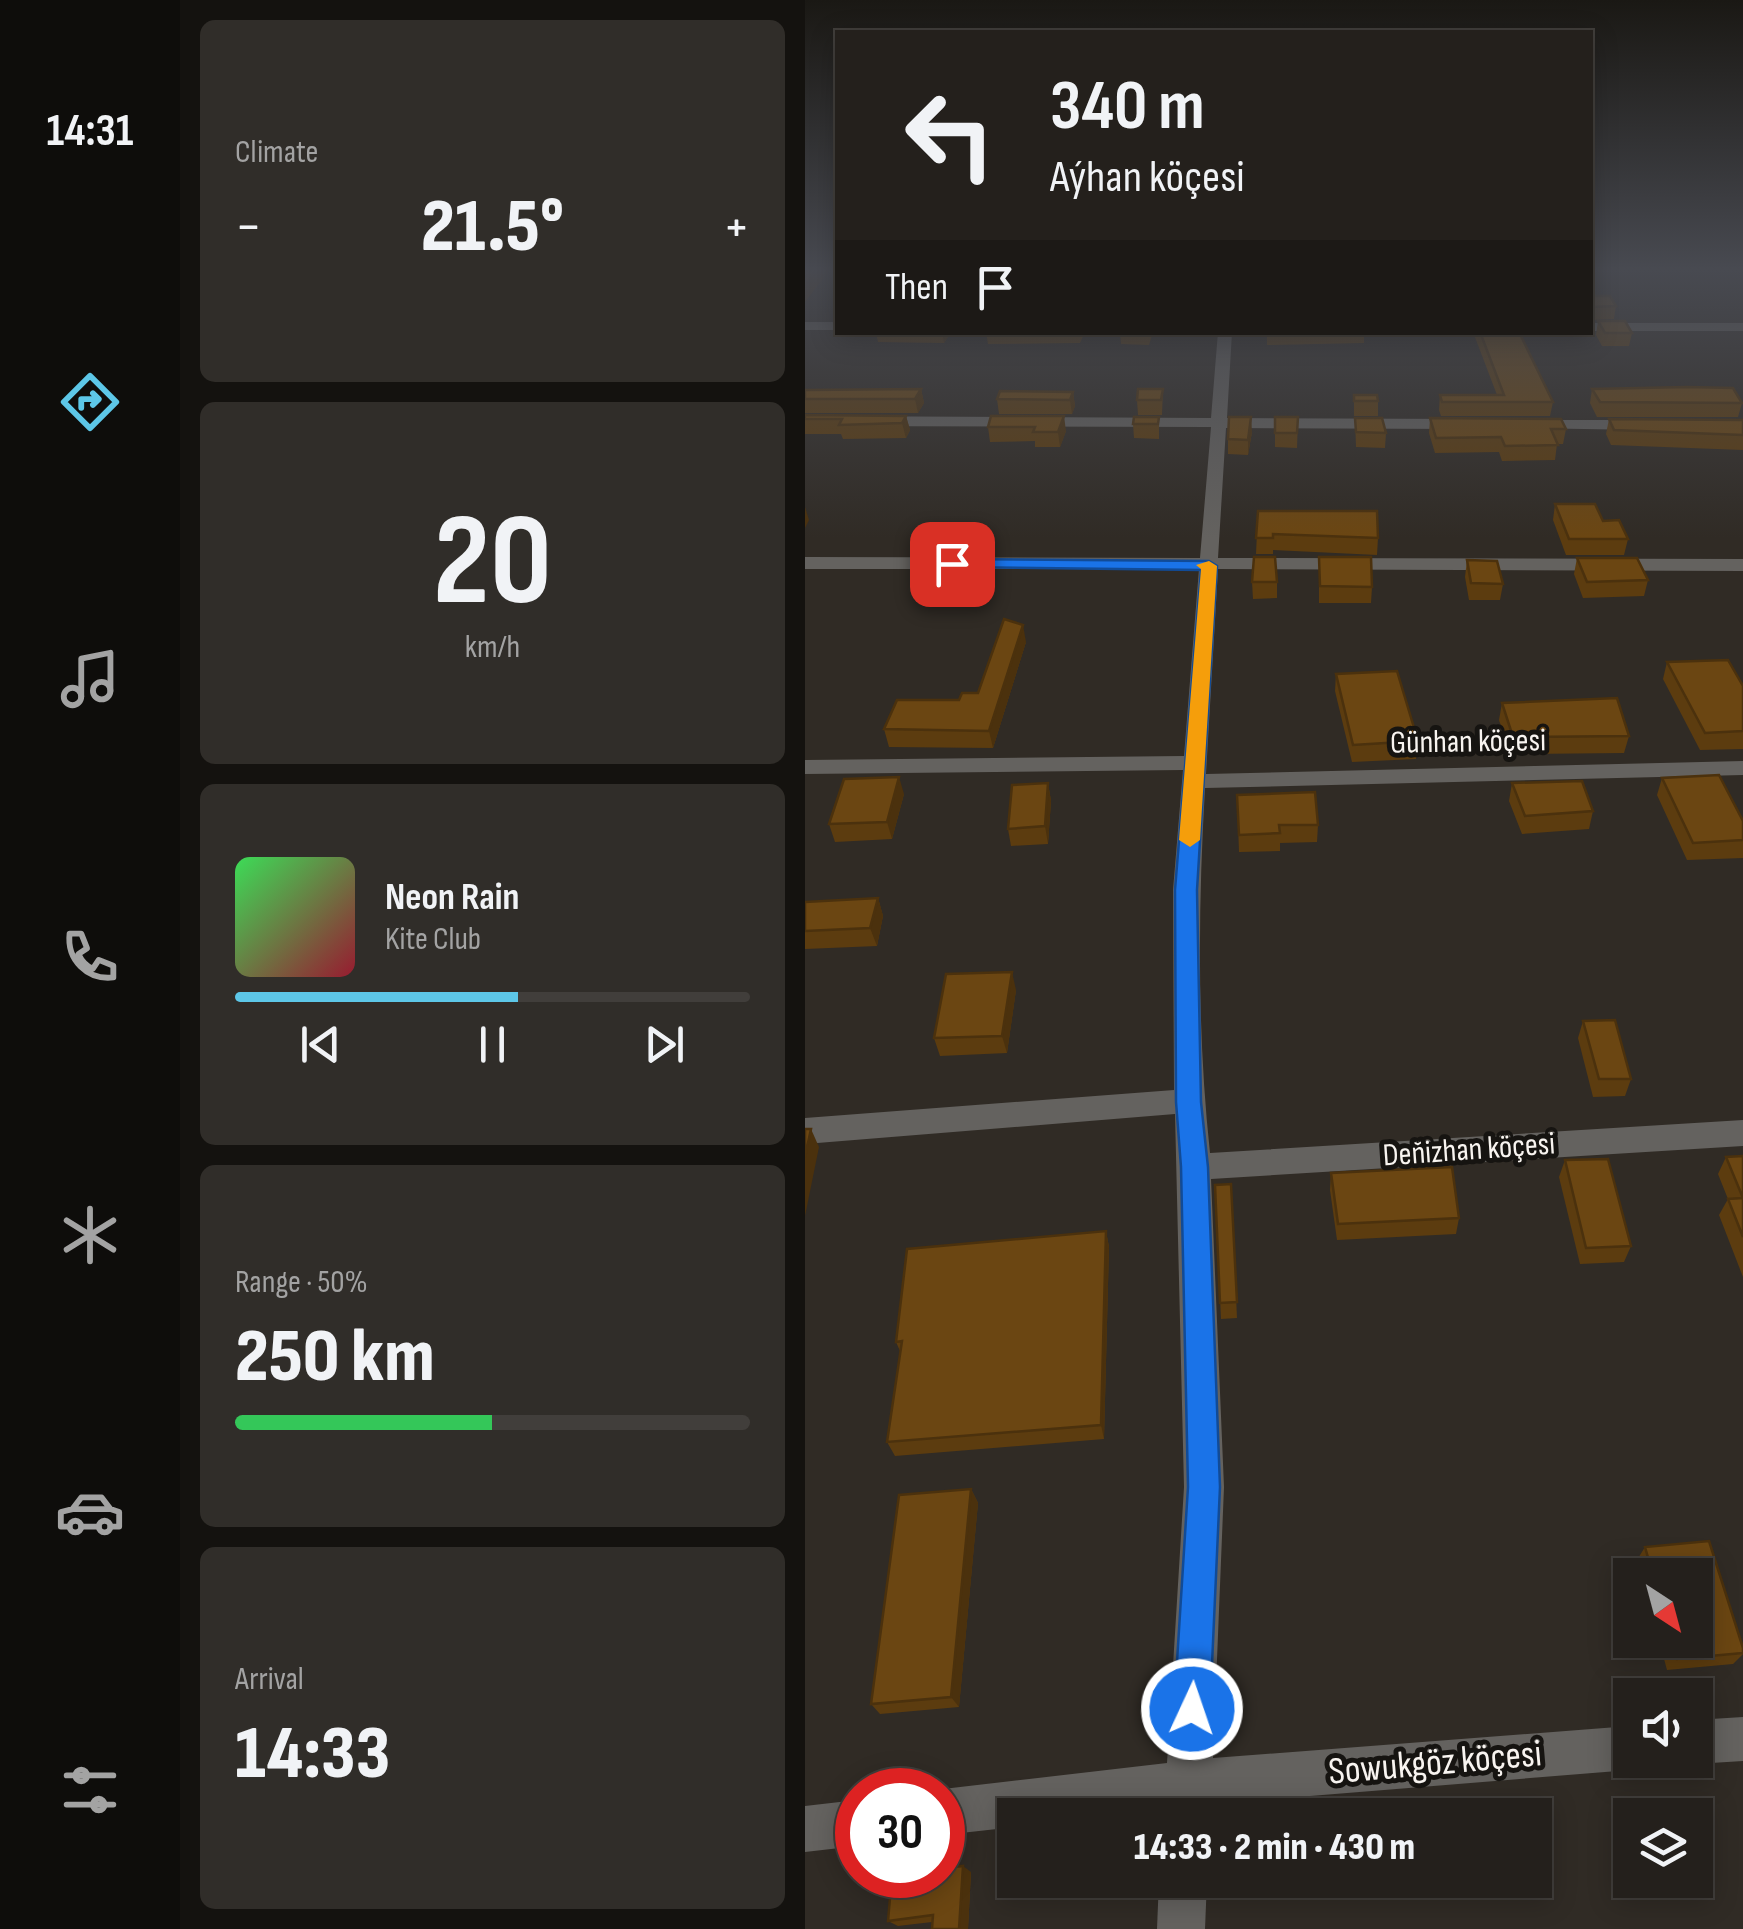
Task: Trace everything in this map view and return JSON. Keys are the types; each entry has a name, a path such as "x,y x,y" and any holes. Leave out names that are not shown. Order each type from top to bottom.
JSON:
{"street":[{"path":"1188,1798 1204,1487 1195,1167 1189,1102 1186,890 1223,358"},
{"path":"805,422 1491,424"},
{"path":"1510,424 1665,426"},
{"path":"805,563 1743,565"},
{"name":"Günhan köçesi","path":"805,767 1194,772 1743,768"},
{"path":"805,1131 1189,1102"},
{"name":"Deňizhan köçesi","path":"1195,1167 1743,1133"},
{"path":"1713,1741 1743,1739"},
{"name":"Sowukgöz köçesi","path":"1197,1798 1613,1750"},
{"name":"Sowukgöz köçesi","path":"965,1811 997,1809"},
{"path":"805,1829 835,1825"},
{"path":"1181,1929 1182,1898"}],"building":[{"path":"1490,358 1532,358 1553,402 1442,402 1440,395 1504,395"},
{"path":"1733,388 1742,403 1600,402 1592,389"},
{"path":"921,389 915,399 805,399 805,390"},
{"path":"1138,389 1163,389 1161,400 1137,400"},
{"path":"1000,391 1073,392 1070,400 997,399"},
{"path":"1354,395 1377,395 1378,401 1354,401"},
{"path":"805,415 906,416 902,423 839,425 842,419 805,419"},
{"path":"991,416 1064,416 1058,432 1033,432 1035,427 988,427"},
{"path":"1134,417 1159,417 1158,424 1133,424"},
{"path":"1229,417 1251,417 1248,440 1228,439"},
{"path":"1275,417 1298,417 1297,433 1275,433"},
{"path":"1355,418 1382,418 1386,433 1356,432"},
{"path":"1430,418 1561,419 1566,429 1551,429 1558,445 1505,446 1501,437 1436,438"},
{"path":"1609,419 1743,420 1743,435 1614,430"},
{"path":"1555,504 1595,504 1603,521 1619,520 1628,539 1569,539"},
{"path":"1258,511 1377,511 1378,538 1273,534 1273,538 1256,538"},
{"path":"1254,557 1275,557 1277,582 1252,582"},
{"path":"1319,557 1371,557 1372,587 1320,586"},
{"path":"1577,558 1637,558 1648,580 1587,582"},
{"path":"1467,560 1497,561 1503,584 1471,583"},
{"path":"1004,619 1023,625 989,731 884,729 897,700 959,700 962,693 978,693"},
{"path":"1728,660 1743,686 1743,731 1705,733 1667,662"},
{"path":"1397,671 1418,741 1353,745 1336,674"},
{"path":"1617,698 1629,736 1513,737 1502,703"},
{"path":"1719,775 1743,821 1743,840 1693,843 1662,778"},
{"path":"899,777 887,822 829,824 844,779"},
{"path":"1582,781 1593,811 1525,816 1512,783"},
{"path":"1048,783 1045,826 1008,829 1012,785"},
{"path":"1315,792 1318,825 1279,825 1280,833 1239,835 1237,795"},
{"path":"878,898 870,928 805,931 805,902"},
{"path":"1012,972 1002,1036 934,1038 946,974"},
{"path":"1615,1020 1631,1079 1599,1079 1583,1021"},
{"path":"805,1129 811,1129 805,1157"},
{"path":"1743,1156 1743,1198 1726,1157"},
{"path":"1608,1159 1631,1246 1586,1248 1565,1160"},
{"path":"1452,1167 1459,1218 1338,1224 1331,1173"},
{"path":"1231,1184 1237,1302 1220,1303 1215,1185"},
{"path":"1743,1198 1743,1237 1728,1199"},
{"path":"1106,1231 1101,1425 887,1442 902,1341 896,1342 907,1249"},
{"path":"971,1489 951,1697 871,1704 899,1495"},
{"path":"1709,1541 1743,1653 1713,1656 1713,1558 1648,1558 1645,1547"},
{"path":"890,1898 961,1898 959,1929 932,1929 933,1915 888,1921"}],"slow traffic":[{"path":"1190,840 1209,566 1204,565"}],"route":[{"path":"952,564 1209,566 1186,890 1189,1102 1195,1167 1204,1487 1192,1709"}]}
